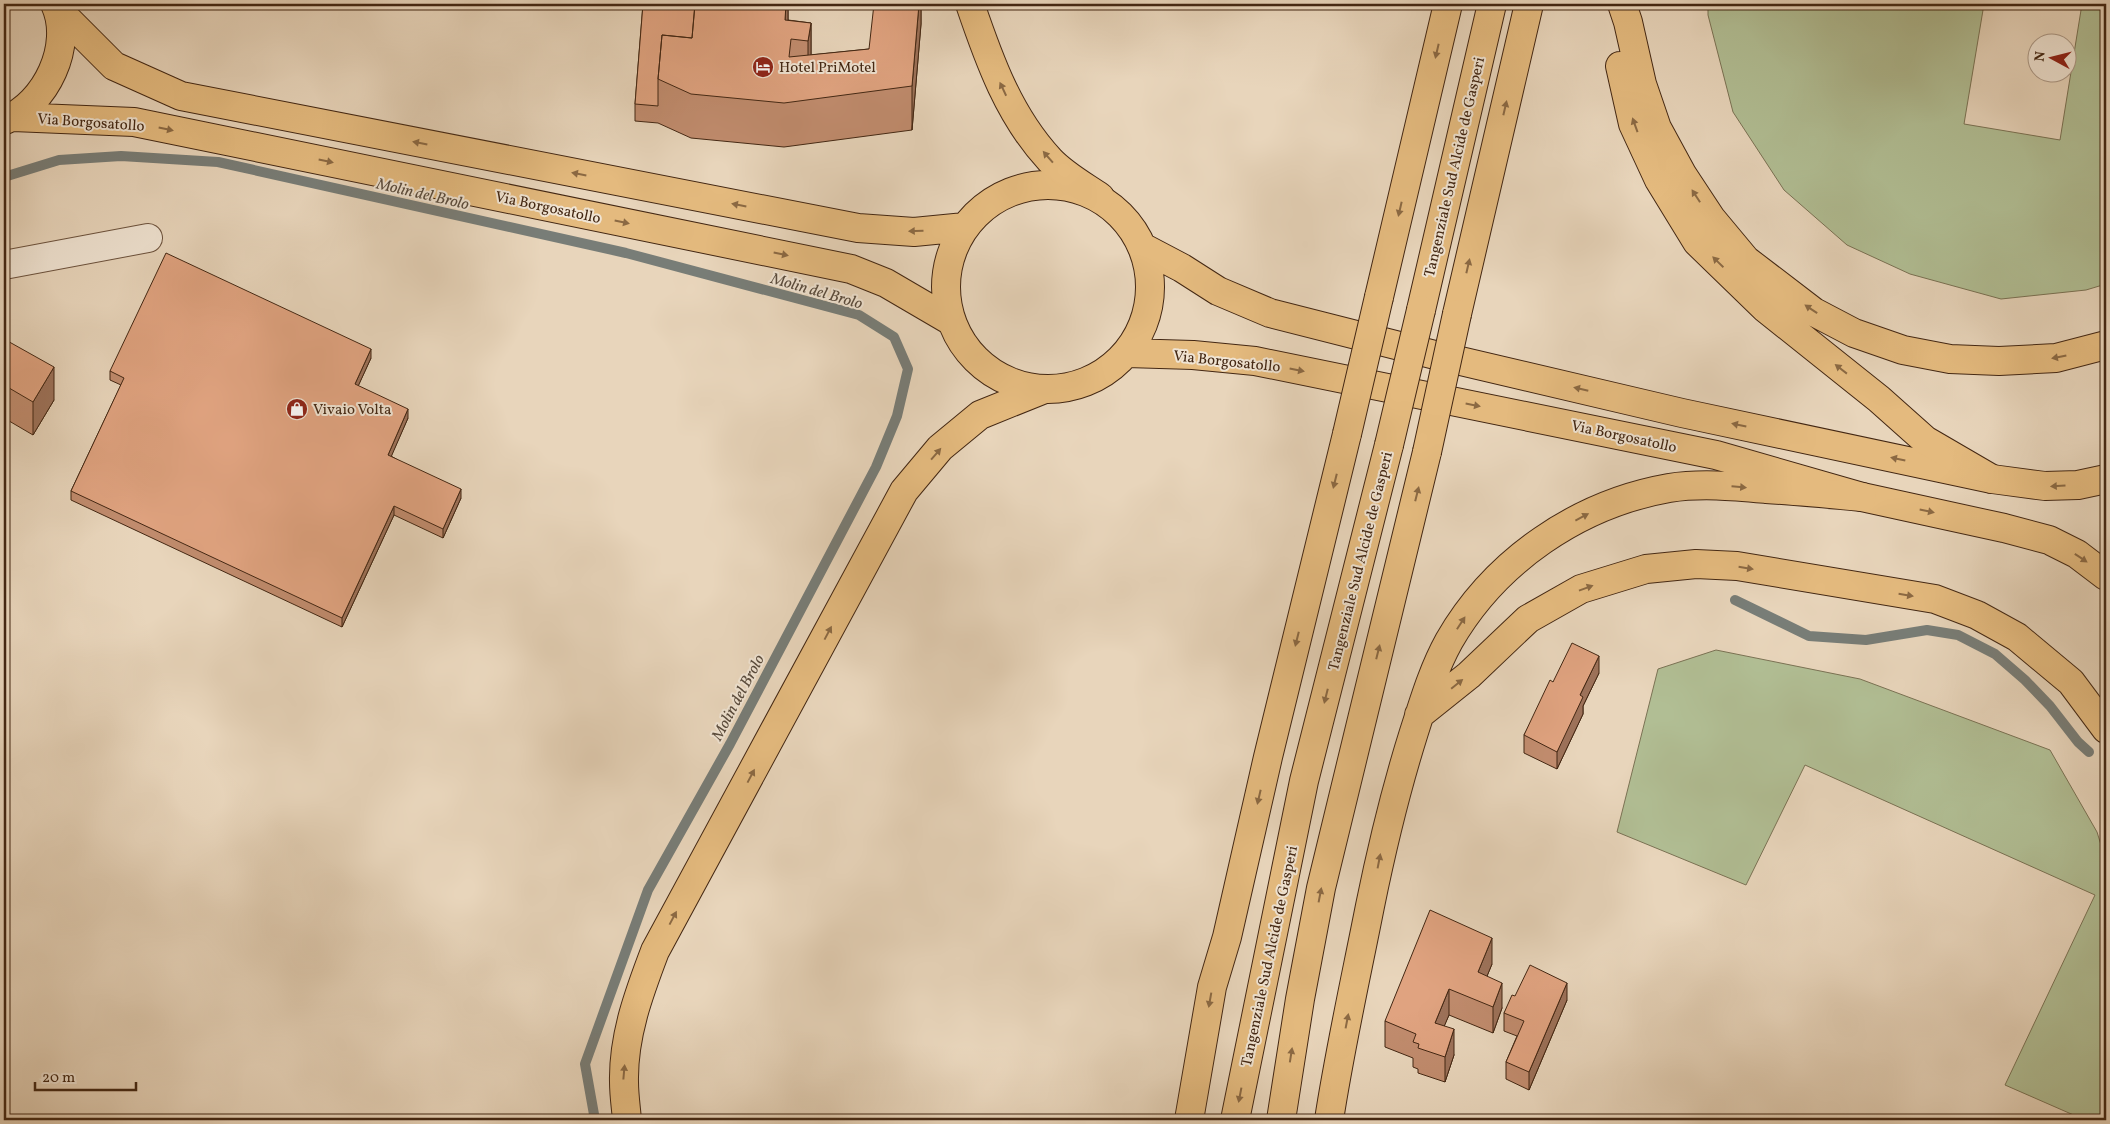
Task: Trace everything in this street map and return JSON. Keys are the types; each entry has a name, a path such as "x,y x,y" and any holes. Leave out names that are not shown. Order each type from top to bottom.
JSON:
{"main road":[{"path":"627,1120 624,1082 628,1039 637,999 655,952 904,491 940,448 980,415 1042,390 1074,387 1103,374 1127,353 1142,330 1150,304 1151,276 1144,248 1133,228 1118,211 1052,162 1026,131 1005,94 989,59 970,4"},
{"path":"1189,1120 1212,987 1227,936 1270,748 1347,434 1448,4"},
{"name":"Tangenziale Sud Alcide de Gasperi","path":"1235,1120 1304,781 1389,445 1492,4"},
{"path":"1281,1120 1300,999 1321,888 1427,452 1529,4"},
{"path":"1615,4 1614,20 1622,77 1633,124 1659,180 1697,242 1764,308 1879,399 1925,440 1992,480"},
{"path":"1622,4 1642,84 1657,128 1682,174 1711,218 1746,260 1814,312 1854,333 1902,350 1950,358 1999,361 2056,358 2106,345"},
{"path":"57,7 114,66 181,96 858,228 914,232 965,227"},
{"path":"9,119 37,97 54,71 61,42 57,7"},
{"name":"Via Borgosatollo","path":"9,119 134,122 851,269 886,283 951,321"},
{"path":"1042,390 1013,384 986,369 965,348 951,321 946,297 947,272 953,248 965,227 992,201 1026,186 1064,185 1100,197"},
{"path":"1144,248 1182,268 1218,291 1270,313 1435,355 1682,413 1992,480 2045,486 2078,484 2106,479"},
{"name":"Via Borgosatollo","path":"1127,353 1193,355 1255,361 1716,455 1862,497 2004,528 2049,540 2077,554 2106,576"},
{"path":"1329,1120 1387,822 1432,677 1449,641 1471,608 1497,578 1526,551 1558,529 1594,510 1631,497 1670,488 1709,484 1862,497"},
{"path":"1419,715 1468,675 1528,619 1581,589 1646,569 1696,564 1737,566 1935,600 1977,615 2017,637 2071,682 2106,729"},
{"path":"1208,1120 1230,986 1227,936"}],"lane":[{"path":"4,265 148,238"}],"green space":[{"path":"1708,4 1984,4 1964,124 2060,140 2069,82 2078,82 2077,32 2082,4 2106,4 2106,284 2086,290 2001,299 1910,274 1847,245 1784,190 1733,112 1708,15"},
{"path":"1716,650 1860,679 2050,750 2097,832 2106,861 2106,1120 2085,1120 2005,1085 2095,895 1805,765 1746,885 1617,832 1658,669"}],"building":[{"path":"643,4 695,4 692,38 662,35 658,79 658,106 635,104"},
{"path":"695,4 786,4 785,20 811,23 808,41 791,39 789,57 869,49 874,4 919,4 912,86 784,103 691,94 658,79 662,35 692,38"},
{"path":"166,253 371,349 355,384 408,409 388,455 461,489 443,529 394,506 342,618 71,491 124,378 110,371"},
{"path":"4,339 54,367 33,402 4,385"},
{"path":"1572,643 1599,656 1580,695 1583,697 1557,752 1524,735 1550,680 1553,682"},
{"path":"1430,910 1492,938 1478,972 1502,983 1493,1007 1449,989 1435,1023 1454,1029 1445,1057 1418,1048 1419,1044 1413,1042 1416,1034 1385,1021"},
{"path":"1530,965 1567,983 1529,1072 1506,1062 1524,1021 1504,1013 1512,995 1515,996"}],"waterway":[{"name":"Molin del Brolo","path":"4,177 59,160 121,156 218,162 626,253 859,315 894,337 908,369 897,416 876,467 730,744 648,890 585,1064 595,1120"},
{"name":"Molin del Brolo","path":"1735,600 1809,636 1866,640 1927,630 1958,635 1995,654 2025,680 2050,706 2078,742 2089,752"}],"place":[{"name":"Hotel PriMotel","path":"763,67"},
{"name":"Vivaio Volta","path":"297,409"}]}
